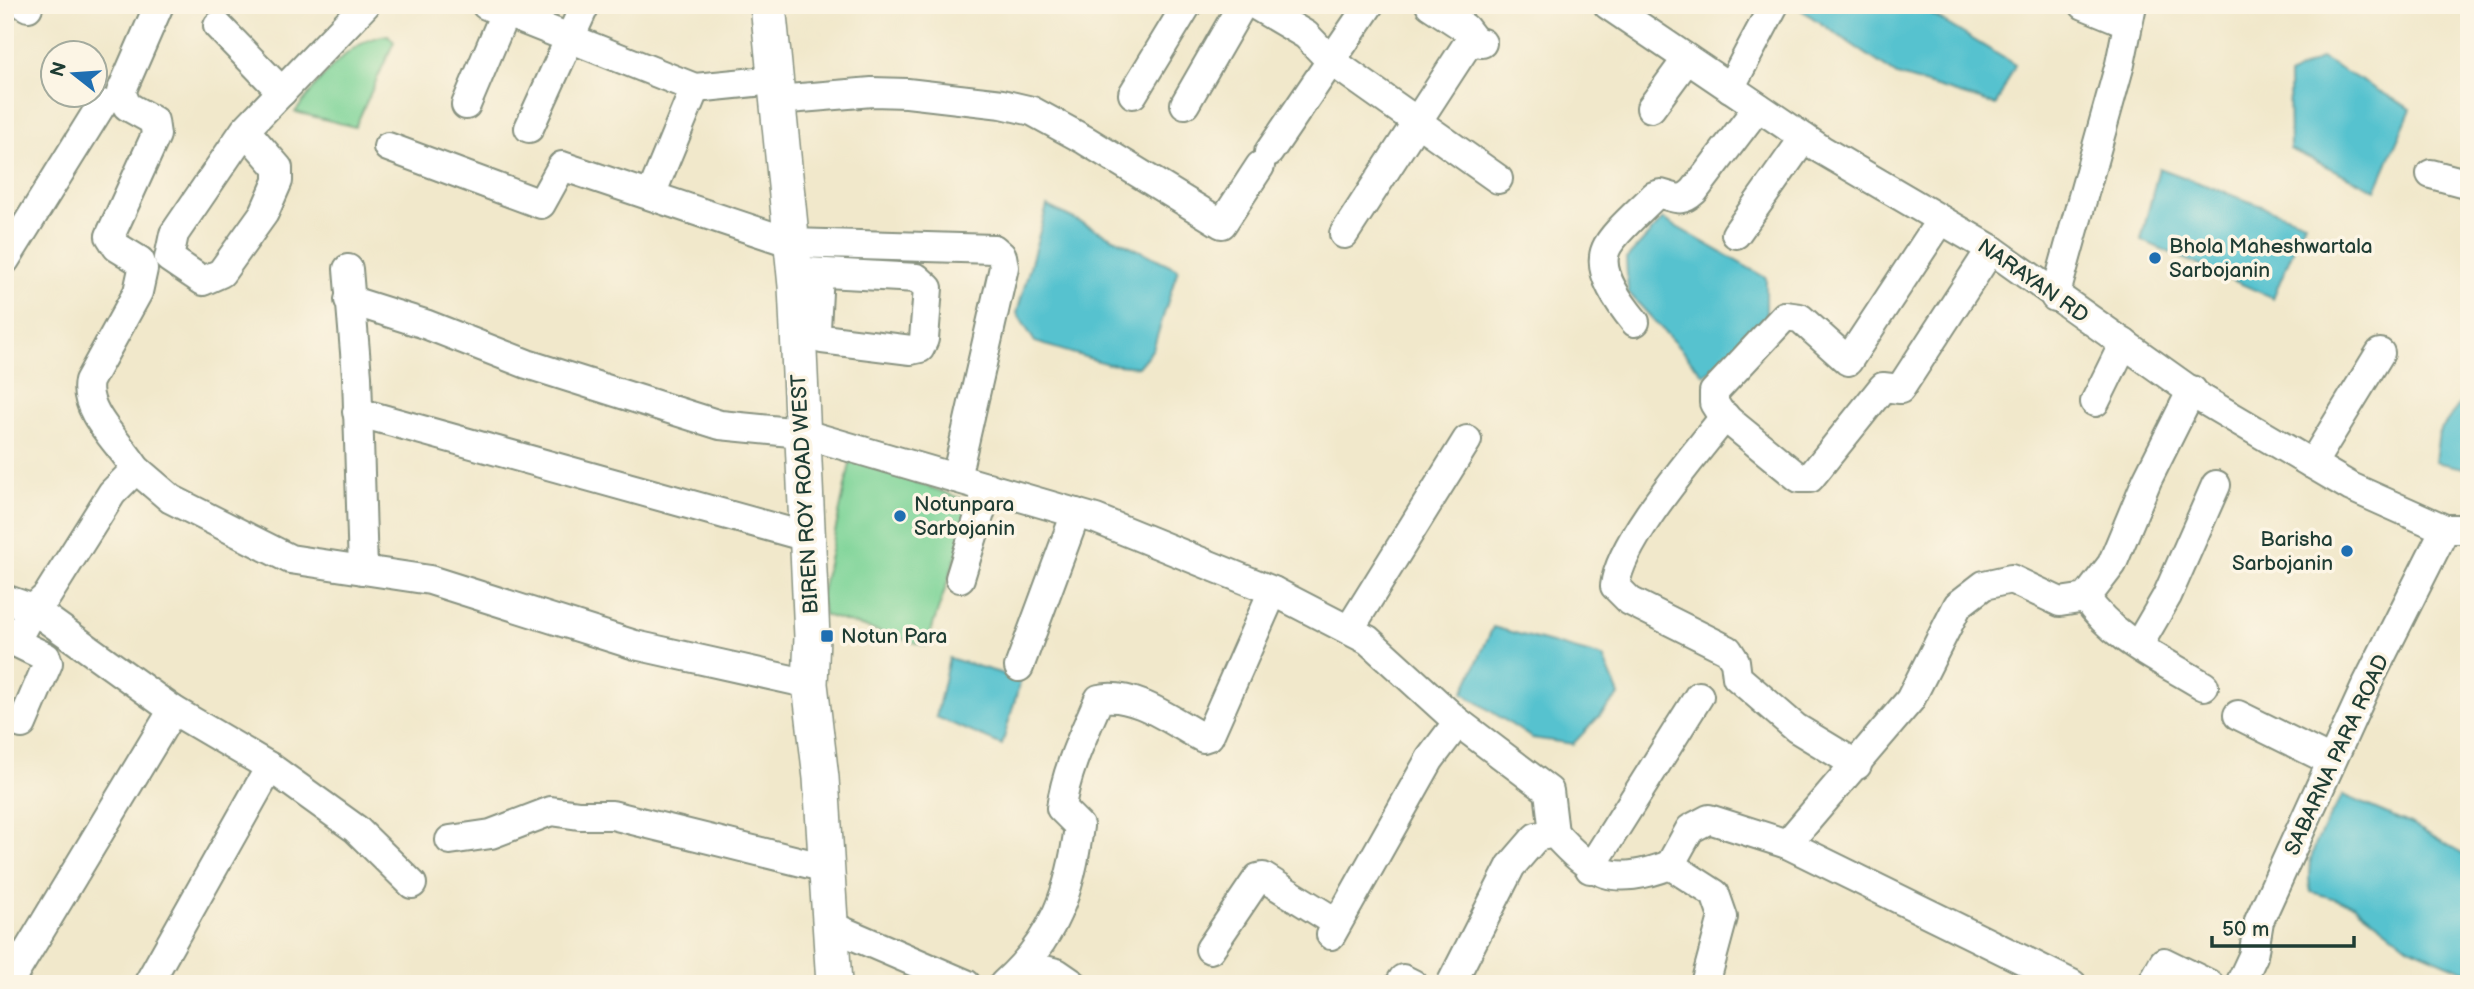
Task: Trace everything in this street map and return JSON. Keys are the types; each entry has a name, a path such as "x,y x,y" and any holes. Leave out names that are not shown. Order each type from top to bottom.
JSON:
{"main road":[{"name":"BIREN ROY ROAD WEST","path":"768,5 776,90 802,262 801,433 812,637 810,684 821,778 834,984"}],"street":[{"path":"159,5 121,92 127,106 154,121 156,135 110,236 117,247 140,261 141,278 138,292 86,391 94,409 136,469 171,499 289,559 430,580 635,645 810,684"},
{"path":"245,130 278,168 278,181 264,213 221,273 203,282 169,258 174,234 245,130 365,5"},
{"path":"529,128 585,5"},
{"path":"1133,94 1187,5"},
{"path":"466,104 495,9 695,88 907,93 1002,104 1032,111 1085,140 1222,225 1369,5"},
{"path":"1344,234 1465,48 1478,42 1465,28 1430,5"},
{"name":"NARAYAN RD","path":"1608,5 1804,138 1991,249 2202,399 2351,486 2457,529"},
{"path":"1730,88 1774,5"},
{"path":"2055,297 2120,64 2130,14 2084,5"},
{"path":"1185,104 1258,7 1306,35 1330,60 1499,179"},
{"path":"218,26 282,92"},
{"path":"1651,108 1688,59"},
{"path":"655,185 695,88"},
{"path":"1635,322 1620,303 1603,264 1606,248 1654,196 1661,194 1677,201 1686,199 1758,107"},
{"path":"5,260 100,108"},
{"path":"1737,234 1804,138"},
{"path":"388,147 541,204 562,166 802,262 980,246 994,249 1002,256 1004,267 956,478"},
{"path":"2431,174 2469,184"},
{"path":"1848,362 1941,220"},
{"path":"1883,387 1810,478 1805,480 1724,416 1714,403 1714,392 1785,316 1800,318 1848,362 1883,387 1900,389 1991,249"},
{"path":"348,269 357,376 363,570"},
{"path":"349,300 425,324 527,364 720,425 801,433 1076,513 1273,591 1368,640 1458,722 1549,791 1555,833 1590,869 1604,875 1649,873 1670,865 1690,829 1709,819 1787,844 2072,984"},
{"path":"2095,402 2124,344"},
{"path":"2312,464 2381,353"},
{"path":"1787,844 1910,700 1958,605 1984,585 2011,579 2060,602 2086,598 2112,564 2147,480 2192,390"},
{"path":"357,412 807,537"},
{"path":"1724,416 1645,522 1621,566 1615,586 1630,601 1728,650 1735,661 1737,677 1796,728 1857,765"},
{"path":"1349,630 1467,440"},
{"path":"22,724 48,663 46,657 10,644 33,609 47,596 112,493 136,469"},
{"path":"2138,646 2167,596 2216,485"},
{"path":"960,578 988,487"},
{"path":"1019,667 1076,513"},
{"name":"SABARNA PARA ROAD","path":"2240,984 2253,956 2259,920 2331,761 2457,529"},
{"path":"1014,974 1054,924 1070,879 1079,826 1061,808 1063,795 1099,699 1112,696 1127,699 1203,738 1209,736 1273,591"},
{"path":"2086,598 2109,626 2204,686"},
{"path":"5,599 33,609 173,710 270,767 356,829 412,884"},
{"path":"1590,869 1699,696"},
{"path":"8,984 173,710"},
{"path":"2238,715 2331,761"},
{"path":"1210,949 1258,878 1263,877 1334,929 1430,759 1458,722"},
{"path":"148,984 270,767"},
{"path":"450,840 491,834 551,811 579,815 612,814 826,869"},
{"path":"1451,984 1511,866 1536,837 1555,833"},
{"path":"1670,865 1715,894 1723,917 1705,984"},
{"path":"831,926 966,984"},
{"path":"2152,984 2164,962 2209,984"},
{"path":"1014,974 1056,973 1073,984"},
{"path":"1400,984 1403,979 1413,984"}],"green space":[{"path":"388,35 394,42 355,127 295,112 347,53 373,38"},
{"path":"851,459 974,503 926,646 824,615 821,596"}],"water":[{"path":"1794,5 1916,5 2015,65 1996,105 1897,75"},
{"path":"2321,58 2411,109 2376,190 2290,149 2289,76"},
{"path":"2159,168 2305,222 2273,298 2141,240"},
{"path":"1047,206 1178,269 1153,349 1138,367 1108,364 1035,342 1017,313"},
{"path":"1663,219 1766,278 1766,327 1704,375 1628,292 1626,259"},
{"path":"2469,391 2469,469 2435,462 2439,432"},
{"path":"1493,627 1603,657 1619,695 1573,744 1532,738 1463,693"},
{"path":"949,658 1021,679 1002,745 936,717"},
{"path":"2343,795 2411,824 2469,857 2469,973 2409,947 2353,904 2311,892 2309,879 2312,854"}],"place":[{"name":"Bhola Maheshwartala Sarbojanin","path":"2155,258"},
{"name":"Notunpara Sarbojanin","path":"900,516"},
{"name":"Barisha Sarbojanin","path":"2347,551"},
{"name":"Notun Para","path":"827,636"}]}
